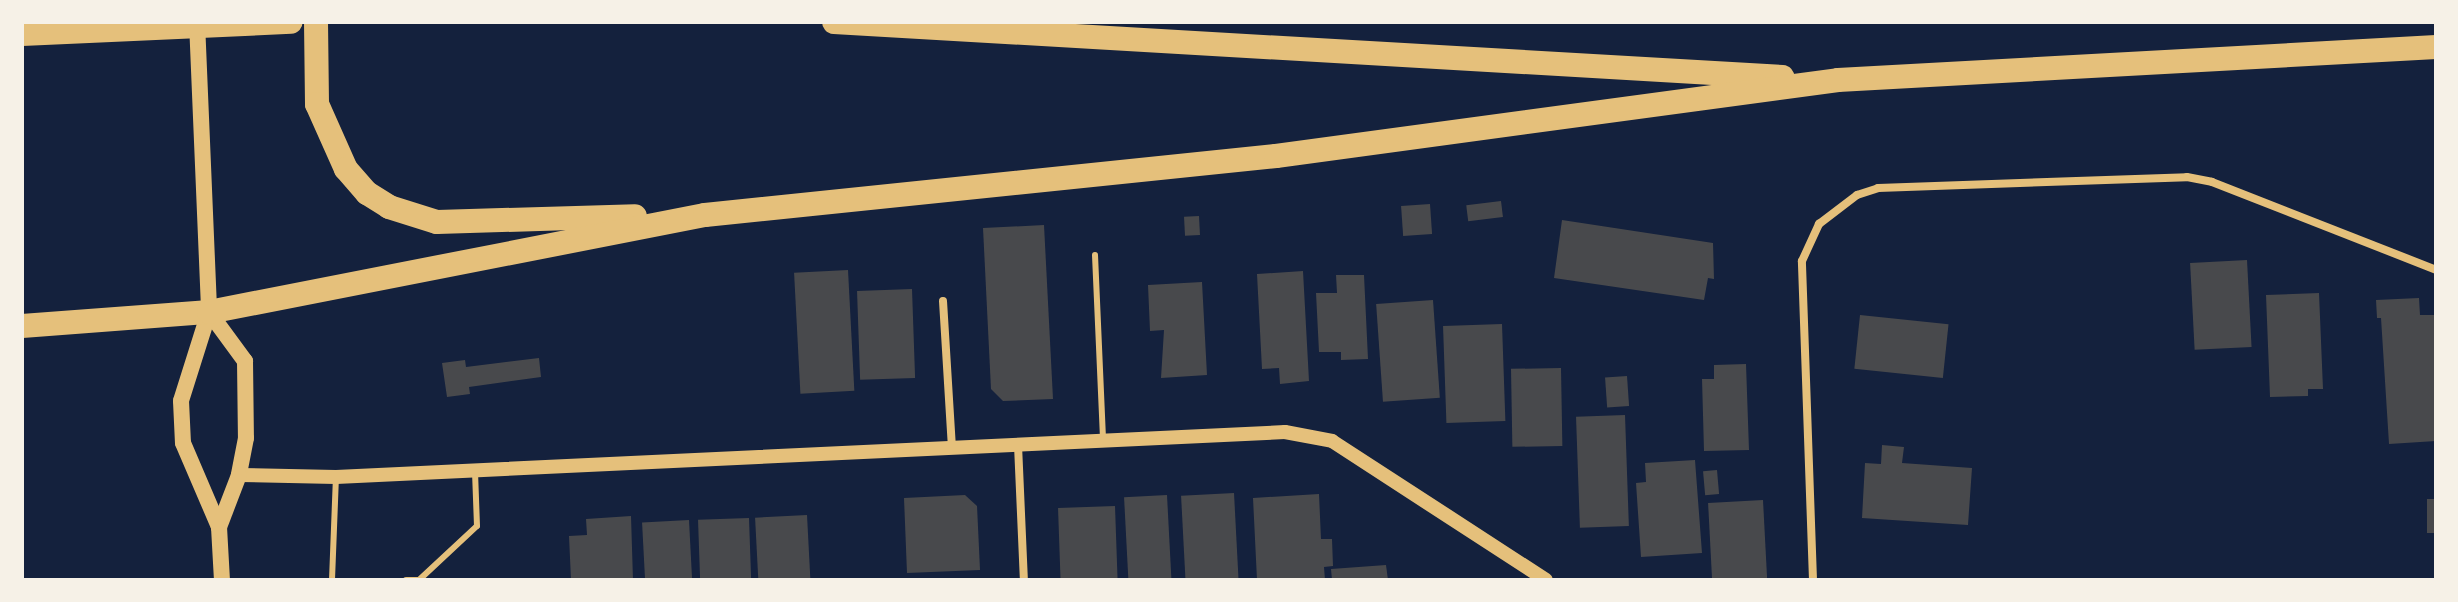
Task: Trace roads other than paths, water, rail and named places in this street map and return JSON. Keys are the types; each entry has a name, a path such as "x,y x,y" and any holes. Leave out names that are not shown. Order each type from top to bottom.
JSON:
{"highway":[{"path":"22,34 291,22"},
{"path":"316,22 317,104 338,154 367,193 389,207 437,222 705,215 1276,156 1838,80 2436,47"},
{"path":"834,22 1838,80"},
{"path":"22,326 209,312 705,215"}],"main road":[{"path":"197,22 209,312 181,401 183,443 219,527 222,580"},
{"path":"209,312 245,361 246,438 239,475 219,527"}],"street":[{"path":"1813,580 1799,287 1802,261 1819,224 1857,195 1878,188 2187,177 2212,182 2436,270"},
{"path":"943,301 952,448"},
{"path":"239,475 336,477 1285,432 1332,441 1546,580"},
{"path":"1018,445 1024,580"}],"lane":[{"path":"1095,255 1103,441"},
{"path":"406,580 419,580 477,526 475,471"},
{"path":"332,580 336,477"}]}
